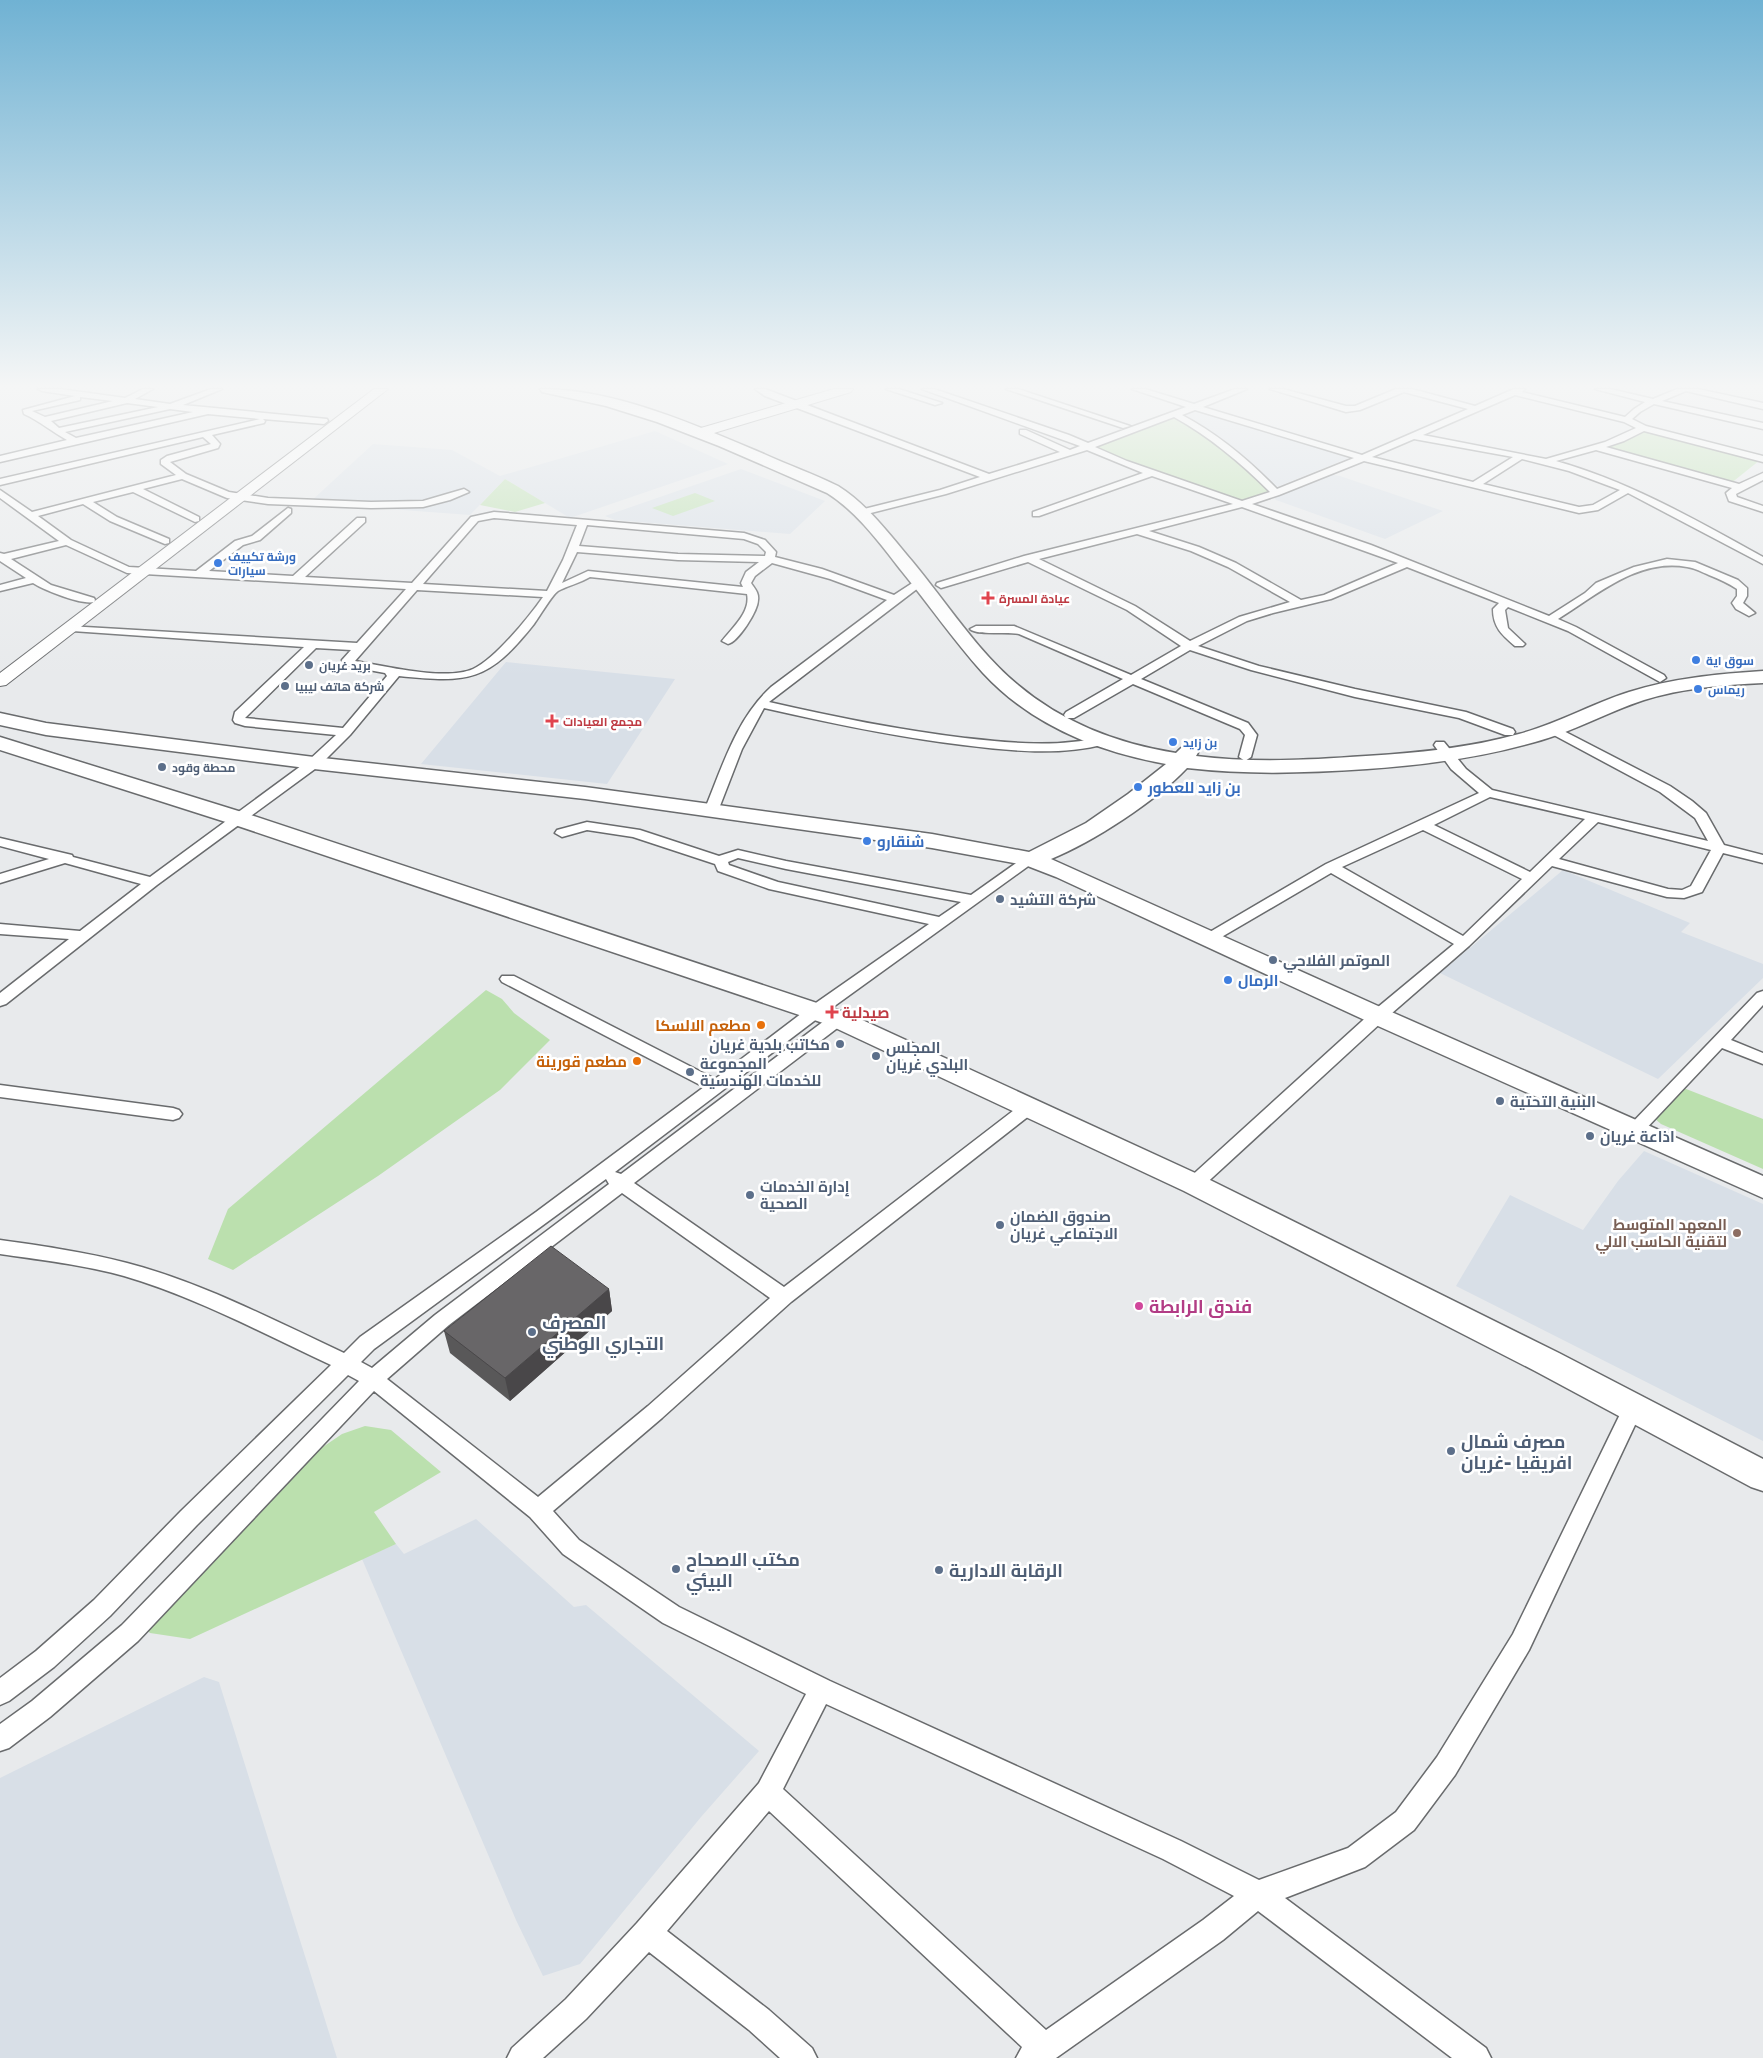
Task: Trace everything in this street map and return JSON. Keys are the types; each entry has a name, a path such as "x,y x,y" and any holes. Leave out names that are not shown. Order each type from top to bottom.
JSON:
{"main road":[{"path":"0,665 88,605 146,570 247,485"},
{"path":"0,681 72,628 88,605 127,570 195,519 249,485"},
{"path":"820,485 872,514 907,546 976,629 1012,670 1035,692 1070,715 1099,728 1176,754"},
{"path":"872,514 921,582 972,648 994,673 1022,699 1055,720 1109,743 1142,765 1148,789"},
{"path":"1109,743 1243,762 1313,767 1425,758 1443,750 1554,719 1623,688 1660,678 1691,673 1763,667"},
{"path":"1443,750 1525,739 1554,730 1638,695 1710,681 1763,677"},
{"path":"0,719 46,729 314,763 575,792 932,841 1031,859 1763,1188"},
{"path":"7,745 46,729"},
{"path":"7,745 240,818 827,1015 1194,1184 1763,1476"},
{"path":"1031,859 1055,850 1078,838 1118,813 1148,789 1171,774 1176,754"},
{"path":"1148,789 1206,769 1243,762"},
{"path":"1078,838 1077,858 1084,882"}],"street":[{"path":"31,516 145,485"},
{"path":"206,485 234,496 301,502 424,504 464,492"},
{"path":"872,514 921,504 943,492 966,485"},
{"path":"1036,514 1117,485"},
{"path":"1192,485 1552,619 1660,678"},
{"path":"1268,485 1276,493"},
{"path":"941,585 1028,558 1217,512 1296,485"},
{"path":"1480,485 1579,510 1595,508 1627,490"},
{"path":"1616,485 1669,510 1763,561"},
{"path":"1733,485 1740,487"},
{"path":"1744,485 1731,493 1732,499 1763,509"},
{"path":"133,488 195,519"},
{"path":"0,494 67,542 127,570 200,572 296,580 553,592 588,574 752,591"},
{"path":"85,500 96,510 117,521 165,541"},
{"path":"200,572 239,543 256,538 288,511"},
{"path":"583,523 574,549 553,592 530,624 505,650 475,673 455,676 393,672 352,664 348,660 475,519 494,515 747,536 764,543 771,552 770,559 750,574 746,584 752,591 754,599 752,607 728,641"},
{"path":"296,580 361,520"},
{"path":"1139,531 1195,549 1232,565 1301,604"},
{"path":"1,557 67,542"},
{"path":"574,549 678,557 770,559 800,565 896,599"},
{"path":"1,557 55,591 88,605"},
{"path":"1028,558 1131,608 1189,646 1219,657 1356,693 1462,715 1509,732"},
{"path":"1552,619 1589,595 1600,585 1617,577 1667,562 1691,564 1734,582 1742,588 1742,596 1737,603 1749,613"},
{"path":"1070,715 1189,646 1242,620 1270,610 1327,597 1407,564"},
{"path":"0,571 14,566"},
{"path":"0,588 35,579"},
{"path":"711,811 736,749 760,704 775,690 921,582"},
{"path":"1506,602 1499,609 1498,620 1502,628 1518,644"},
{"path":"72,628 360,647"},
{"path":"976,629 1010,628 1244,726 1251,735 1243,762"},
{"path":"312,645 239,714 239,720 346,732"},
{"path":"0,1001 152,882 314,763 346,732 393,676 393,672"},
{"path":"760,704 881,730 1016,748 1061,749 1109,743"},
{"path":"1554,730 1665,789 1687,804 1701,816 1719,848"},
{"path":"1443,750 1464,777 1488,793 1595,817 1763,859"},
{"path":"1208,939 1331,867 1488,793"},
{"path":"1194,1184 1378,1016 1464,943 1595,817"},
{"path":"1423,825 1531,878"},
{"path":"562,833 587,826 634,833 721,861 738,854 786,865 974,900"},
{"path":"0,842 67,858 152,882"},
{"path":"1549,861 1666,893 1684,894 1697,889 1719,848"},
{"path":"0,879 67,858"},
{"path":"0,1739 41,1709 130,1633 373,1380 442,1320 622,1183 941,922 1031,859"},
{"path":"721,861 723,868 774,886 941,922"},
{"path":"1331,867 1464,943"},
{"path":"0,929 81,936"},
{"path":"508,979 716,1086"},
{"path":"1635,1130 1763,996"},
{"path":"0,1693 45,1659 102,1608 189,1518 367,1343 462,1276 716,1086 827,1015"},
{"path":"1719,1041 1763,1059"},
{"path":"0,1091 173,1114"},
{"path":"538,1510 655,1412 784,1297 1028,1108"},
{"path":"602,1171 622,1183 784,1297"},
{"path":"0,1247 78,1258 128,1270 226,1307 345,1363 373,1380 538,1510 571,1547 671,1615 821,1689 1172,1850 1258,1894 1476,2058"},
{"path":"768,1792 1038,2053 1213,1930 1258,1894 1356,1858 1406,1821 1446,1766 1521,1642 1633,1408"},
{"path":"522,2058 576,2009 647,1934 768,1792 821,1689"},
{"path":"647,1934 759,2020 802,2058"}],"shaded area":[{"path":"328,485 499,485 470,515 309,503"},
{"path":"515,485 666,485 570,518"},
{"path":"695,485 783,485 825,501 790,534 615,520 605,516"},
{"path":"1296,485 1367,485 1443,511 1385,539 1276,500 1271,494"},
{"name":"مجمع العيادات","path":"506,662 675,679 607,784 421,764"},
{"path":"1563,870 1690,923 1681,932 1763,964 1763,978 1658,1079 1440,973"},
{"path":"1644,1151 1763,1204 1763,1441 1456,1286 1510,1195 1583,1230 1618,1181"},
{"path":"476,1519 574,1607 586,1605 759,1751 701,1817 580,1964 543,1976 516,1920 362,1559 396,1544 404,1554"},
{"path":"204,1677 219,1682 337,2058 0,2058 0,1778"}],"green space":[{"path":"499,485 515,485 545,503 515,512 480,505"},
{"path":"1194,485 1266,485 1274,492 1244,503"},
{"path":"695,493 715,501 673,516 652,508"},
{"path":"486,990 502,999 514,1013 550,1040 500,1090 378,1176 233,1270 208,1259 228,1209"},
{"path":"1681,1087 1763,1119 1763,1169 1661,1124 1654,1118"},
{"path":"365,1426 391,1430 441,1472 374,1512 396,1544 190,1639 150,1633 145,1628 314,1453 342,1434"}],"building":[{"name":"المصرف التجاري الوطني","path":"551,1246 609,1289 505,1378 444,1331"}],"place":[{"name":"ورشة تكييف سيارات","path":"218,563"},
{"name":"عيادة المسرة","path":"988,598"},
{"name":"سوق اية","path":"1696,660"},
{"name":"بريد غريان","path":"309,665"},
{"name":"شركة هاتف ليبيا","path":"285,686"},
{"name":"ريماس","path":"1698,689"},
{"name":"مجمع العيادات","path":"552,721"},
{"name":"بن زايد","path":"1173,742"},
{"name":"محطة وقود","path":"162,767"},
{"name":"بن زايد للعطور","path":"1138,787"},
{"name":"شنقارو","path":"867,841"},
{"name":"شركة التشيد","path":"1000,899"},
{"name":"الموتمر الفلاحي","path":"1273,960"},
{"name":"الرمال","path":"1228,980"},
{"name":"صيدلية","path":"832,1012"},
{"name":"مطعم الالسكا","path":"761,1025"},
{"name":"مكاتب بلدية غريان","path":"840,1044"},
{"name":"المجلس البلدي غريان","path":"876,1056"},
{"name":"مطعم قورينة","path":"637,1061"},
{"name":"المجموعة للخدمات الهندسية","path":"690,1072"},
{"name":"البنية التحتية","path":"1500,1101"},
{"name":"اذاعة غريان","path":"1590,1136"},
{"name":"إدارة الخدمات الصحية","path":"750,1195"},
{"name":"صندوق الضمان الاجتماعي غريان","path":"1000,1225"},
{"name":"المعهد المتوسط لتقنية الحاسب الالي","path":"1737,1233"},
{"name":"فندق الرابطة","path":"1139,1306"},
{"name":"المصرف التجاري الوطني","path":"532,1332"},
{"name":"مصرف شمال افريقيا -غريان","path":"1451,1451"},
{"name":"مكتب الاصحاح البيئي","path":"676,1569"},
{"name":"الرقابة الادارية","path":"939,1570"}]}
